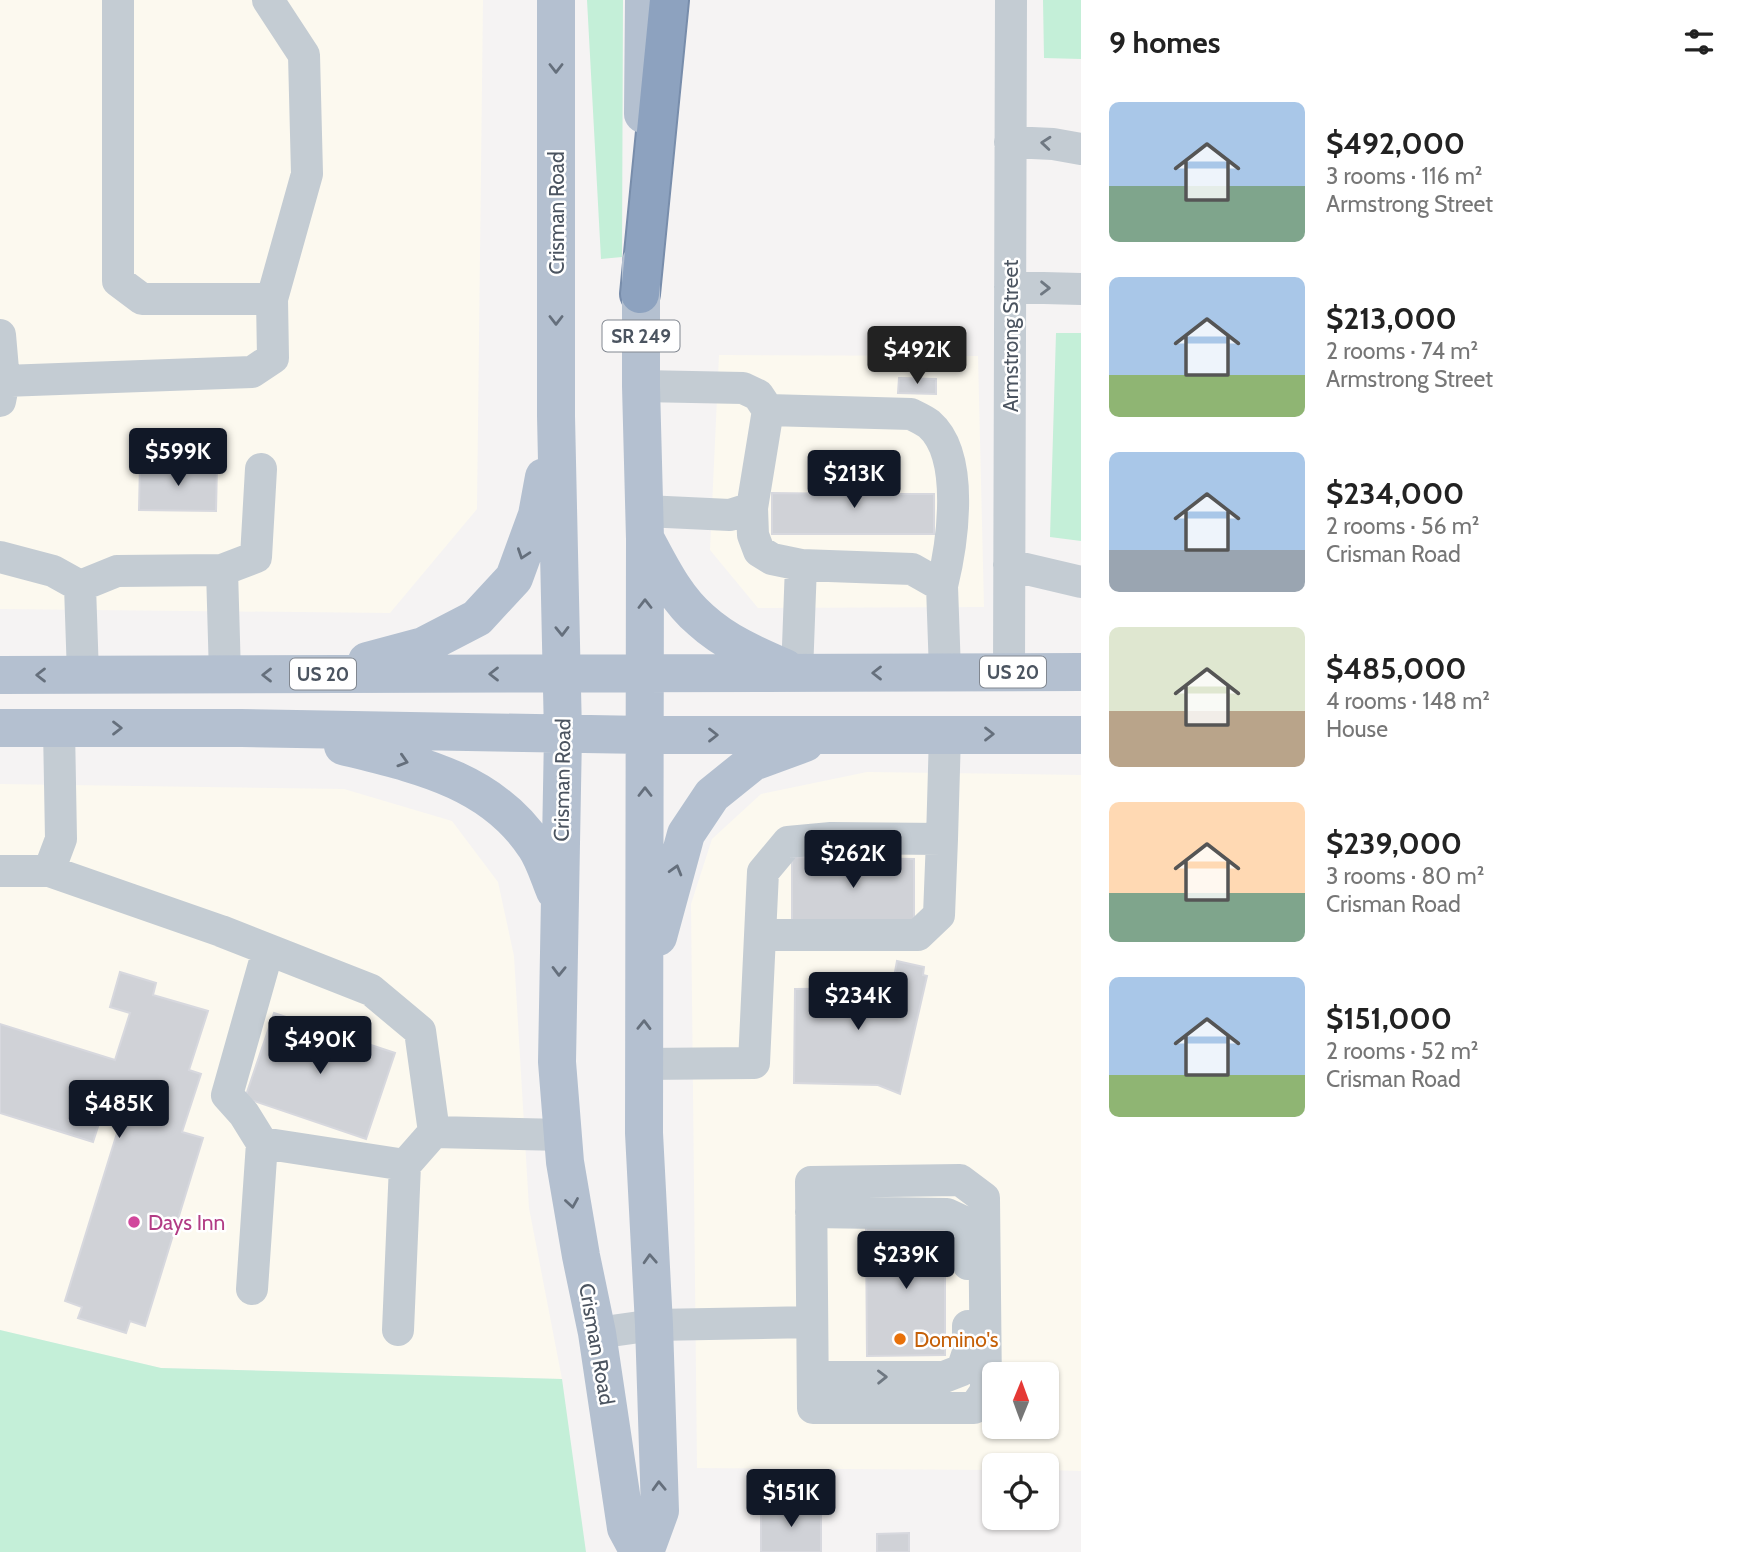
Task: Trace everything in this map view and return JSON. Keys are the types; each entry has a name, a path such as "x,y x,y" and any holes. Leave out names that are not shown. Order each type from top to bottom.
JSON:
{"highway":[{"path":"640,294 669,0"}],"main road":[{"name":"Crisman Road","path":"556,0 556,416 563,734 557,1062 563,1135 580,1256 597,1333 626,1528 639,1552"},
{"name":"SR 249","path":"644,0 640,294 645,525 645,735"},
{"path":"321,674 423,646 477,618 514,578 537,515 556,416"},
{"path":"645,525 670,584 700,620 742,649 797,673"},
{"name":"US 20","path":"0,676 1081,672"},
{"path":"0,728 241,728 645,735 1081,735"},
{"path":"241,728 316,739 395,758 455,778 500,806 536,847 560,903"},
{"path":"645,983 687,834 712,795 753,762 828,734"},
{"path":"645,735 644,1132 660,1511 645,1552"}],"street":[{"path":"118,0 118,281 142,299 272,299"},
{"path":"0,335 2,391 252,372 273,358 272,299 307,174 303,55 268,0"},
{"name":"Armstrong Street","path":"1009,672 1011,0"},
{"path":"1010,142 1054,144 1081,149"},
{"path":"1010,288 1081,289"},
{"path":"641,386 743,388 758,395 768,410 752,508 753,535 759,551 772,559 801,565 912,569 942,586"},
{"path":"768,410 911,414 930,425 943,444 951,469 952,528 949,558 942,586 945,672"},
{"path":"80,586 117,571 222,570 256,557 261,469"},
{"path":"645,525 730,515 752,508"},
{"path":"0,557 53,571 80,586"},
{"path":"797,673 801,565"},
{"path":"1009,565 1081,582"},
{"path":"222,570 225,675"},
{"path":"80,586 83,675"},
{"path":"49,871 61,839 59,728"},
{"path":"760,935 918,935 939,915 944,734"},
{"path":"643,1064 754,1063 763,872 788,842 831,838 942,839"},
{"path":"0,871 49,871 268,950 371,990 420,1031 433,1132 405,1164 398,1330"},
{"path":"252,1289 262,1143 244,1114 227,1096 268,950"},
{"path":"433,1132 563,1135"},
{"path":"262,1143 405,1164"},
{"path":"960,1180 984,1198 986,1391 974,1408 813,1408 811,1212 811,1182 960,1180"},
{"path":"811,1212 947,1214 962,1221 968,1235 968,1352 962,1370 944,1377 814,1377"},
{"path":"597,1333 654,1325 811,1322"}],"shaded area":[{"path":"0,0 483,0 477,509 390,613 0,609"},
{"path":"719,355 978,356 984,607 758,608 710,550"},
{"path":"867,772 1081,775 1081,1471 1059,1470 1059,1453 982,1453 982,1470 697,1468 691,904 712,839 761,794"},
{"path":"0,784 344,789 452,821 498,882 514,956 529,1208 562,1379 161,1368 0,1330"}],"green space":[{"path":"587,0 623,0 622,257 601,259"},
{"path":"1043,0 1081,0 1081,59 1044,58"},
{"path":"1056,333 1081,333 1081,541 1050,537"},
{"path":"0,1330 161,1368 562,1379 586,1552 0,1552"}],"building":[{"path":"899,378 936,379 936,394 898,393"},
{"path":"140,464 217,465 216,511 139,510"},
{"path":"852,467 882,467 882,494 934,494 934,534 772,534 772,493 852,494"},
{"path":"792,857 914,859 914,922 792,921"},
{"path":"897,961 924,967 923,975 927,976 900,1094 878,1085 794,1083 795,989 892,988"},
{"name":"Days Inn","path":"120,972 156,983 153,995 208,1011 189,1070 201,1074 182,1132 203,1138 145,1326 130,1321 126,1333 78,1318 82,1307 65,1301 122,1117 103,1111 93,1142 0,1113 0,1024 115,1060 130,1013 110,1007"},
{"path":"274,1013 395,1053 366,1139 245,1098"},
{"path":"945,1226 945,1355 867,1356 866,1227"},
{"path":"761,1505 821,1506 821,1552 761,1552"},
{"path":"909,1533 909,1552 877,1552 877,1534"}],"place":[{"name":"Days Inn","path":"134,1222"},
{"name":"Domino's","path":"900,1339"}]}
